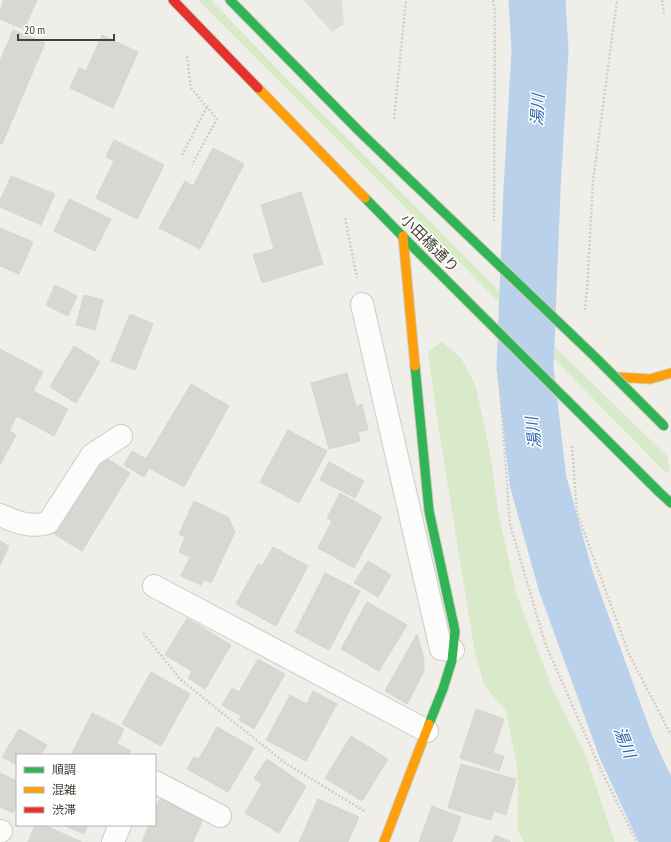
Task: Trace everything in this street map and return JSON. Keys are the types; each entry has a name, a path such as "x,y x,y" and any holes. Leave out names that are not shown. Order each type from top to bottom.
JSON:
{"main road":[{"name":"小田橋通り","path":"173,0 416,250 671,503"},
{"name":"小田橋通り","path":"230,0 359,131 615,377 671,433"},
{"path":"384,842 427,731 452,660 455,631 429,511 403,236"},
{"path":"615,377 644,380 658,378 671,373"}],"street":[{"path":"362,304 441,649 453,650"},
{"path":"0,515 19,524 40,525 48,522 92,455 121,436"},
{"path":"154,586 427,731"},
{"path":"156,783 220,816"},
{"path":"113,842 120,826"}],"path":[{"path":"394,119 406,0"},
{"path":"493,0 495,12 494,228"},
{"path":"662,0 664,13"},
{"path":"187,50 191,88 216,119 192,165"},
{"path":"182,155 207,107"},
{"path":"344,215 362,304"},
{"path":"498,368 510,524 545,643 600,768 637,842"},
{"path":"143,633 181,680 285,763 390,827"}],"green space":[{"path":"198,0 211,0 283,75 555,347 667,456 670,470 666,473 448,250"},
{"path":"442,342 461,358 476,387 491,458 499,517 517,596 553,690 585,754 615,842 524,842 517,828 517,767 506,711 484,685 475,653 439,431 428,352"}],"shaded area":[{"path":"303,0 342,0 344,24 332,32"}],"building":[{"path":"4,0 37,0 24,29 0,19 0,10"},
{"path":"13,30 45,43 2,144 0,144 0,61"},
{"path":"102,35 138,52 113,108 70,88 79,68 86,71"},
{"path":"114,140 164,165 137,219 96,198 114,161 106,157"},
{"path":"213,148 244,164 200,249 159,228 185,181 193,186"},
{"path":"11,176 55,194 41,225 0,207 0,201"},
{"path":"301,192 323,264 262,283 253,255 274,249 261,205"},
{"path":"69,199 111,219 95,251 54,231"},
{"path":"0,228 33,242 19,274 0,266"},
{"path":"55,285 77,296 68,316 46,305"},
{"path":"84,295 103,300 95,330 76,325"},
{"path":"130,314 153,324 135,370 111,361"},
{"path":"74,346 100,362 76,403 50,387"},
{"path":"0,349 43,372 33,391 68,409 54,436 17,416 9,431 16,435 0,465"},
{"path":"347,373 356,406 362,404 368,430 358,432 360,441 329,449 311,383"},
{"path":"191,384 229,406 184,487 149,468 144,477 124,465 132,451 146,459"},
{"path":"288,430 327,451 299,503 260,482"},
{"path":"103,456 130,473 82,551 51,532 73,497 77,499"},
{"path":"329,462 364,481 355,498 320,480"},
{"path":"340,493 382,517 354,568 318,548 332,521 327,518"},
{"path":"194,501 228,517 235,532 211,583 204,580 201,585 181,576 190,557 179,552 185,537 179,534"},
{"path":"0,541 9,546 0,565"},
{"path":"273,547 308,566 276,626 236,604 258,564 262,566"},
{"path":"368,561 391,575 378,597 354,583"},
{"path":"325,573 360,591 329,650 295,632"},
{"path":"367,602 407,625 379,671 341,649"},
{"path":"187,618 231,645 205,689 188,678 192,671 165,655"},
{"path":"417,634 424,659 424,671 407,704 385,691"},
{"path":"258,659 285,674 254,729 239,720 241,716 222,705 232,688 239,692"},
{"path":"151,672 190,694 161,746 122,724"},
{"path":"313,691 337,704 306,761 266,740 290,695 307,704"},
{"path":"476,709 504,719 493,753 504,756 499,771 460,758"},
{"path":"92,713 124,729 117,744 131,751 130,754 72,754"},
{"path":"217,727 254,748 228,792 187,769 194,757 199,759"},
{"path":"19,729 47,745 42,754 16,754 16,764 2,757"},
{"path":"351,736 388,759 362,801 325,778"},
{"path":"267,759 306,786 279,833 245,813 262,784 254,778"},
{"path":"461,764 516,779 506,815 494,811 491,820 448,808"},
{"path":"0,773 16,781 16,806 13,813 0,807"},
{"path":"160,799 204,817 193,842 142,842 149,826 156,826 156,808"},
{"path":"318,799 359,817 348,842 299,842"},
{"path":"432,806 461,817 452,842 419,842"},
{"path":"35,826 46,826 82,842 28,842"},
{"path":"65,826 88,826 84,834"},
{"path":"495,835 511,842 492,842"}],"waterway":[{"name":"湯川","path":"537,0 540,51 532,189 525,368 538,481 566,582 626,747 670,842"}],"traffic: fast":[{"path":"230,0 359,131 412,182"},
{"path":"412,182 594,356 664,426"},
{"path":"365,198 416,250"},
{"path":"416,250 659,492"},
{"path":"415,366 429,511 455,631 452,660 443,689 429,724"},
{"path":"659,492 671,503"}],"traffic: slow":[{"path":"258,88 365,198"},
{"path":"403,236 415,366"},
{"path":"615,377 650,379 671,373"},
{"path":"384,842 429,724"}],"traffic: jam":[{"path":"173,0 258,88"}]}
